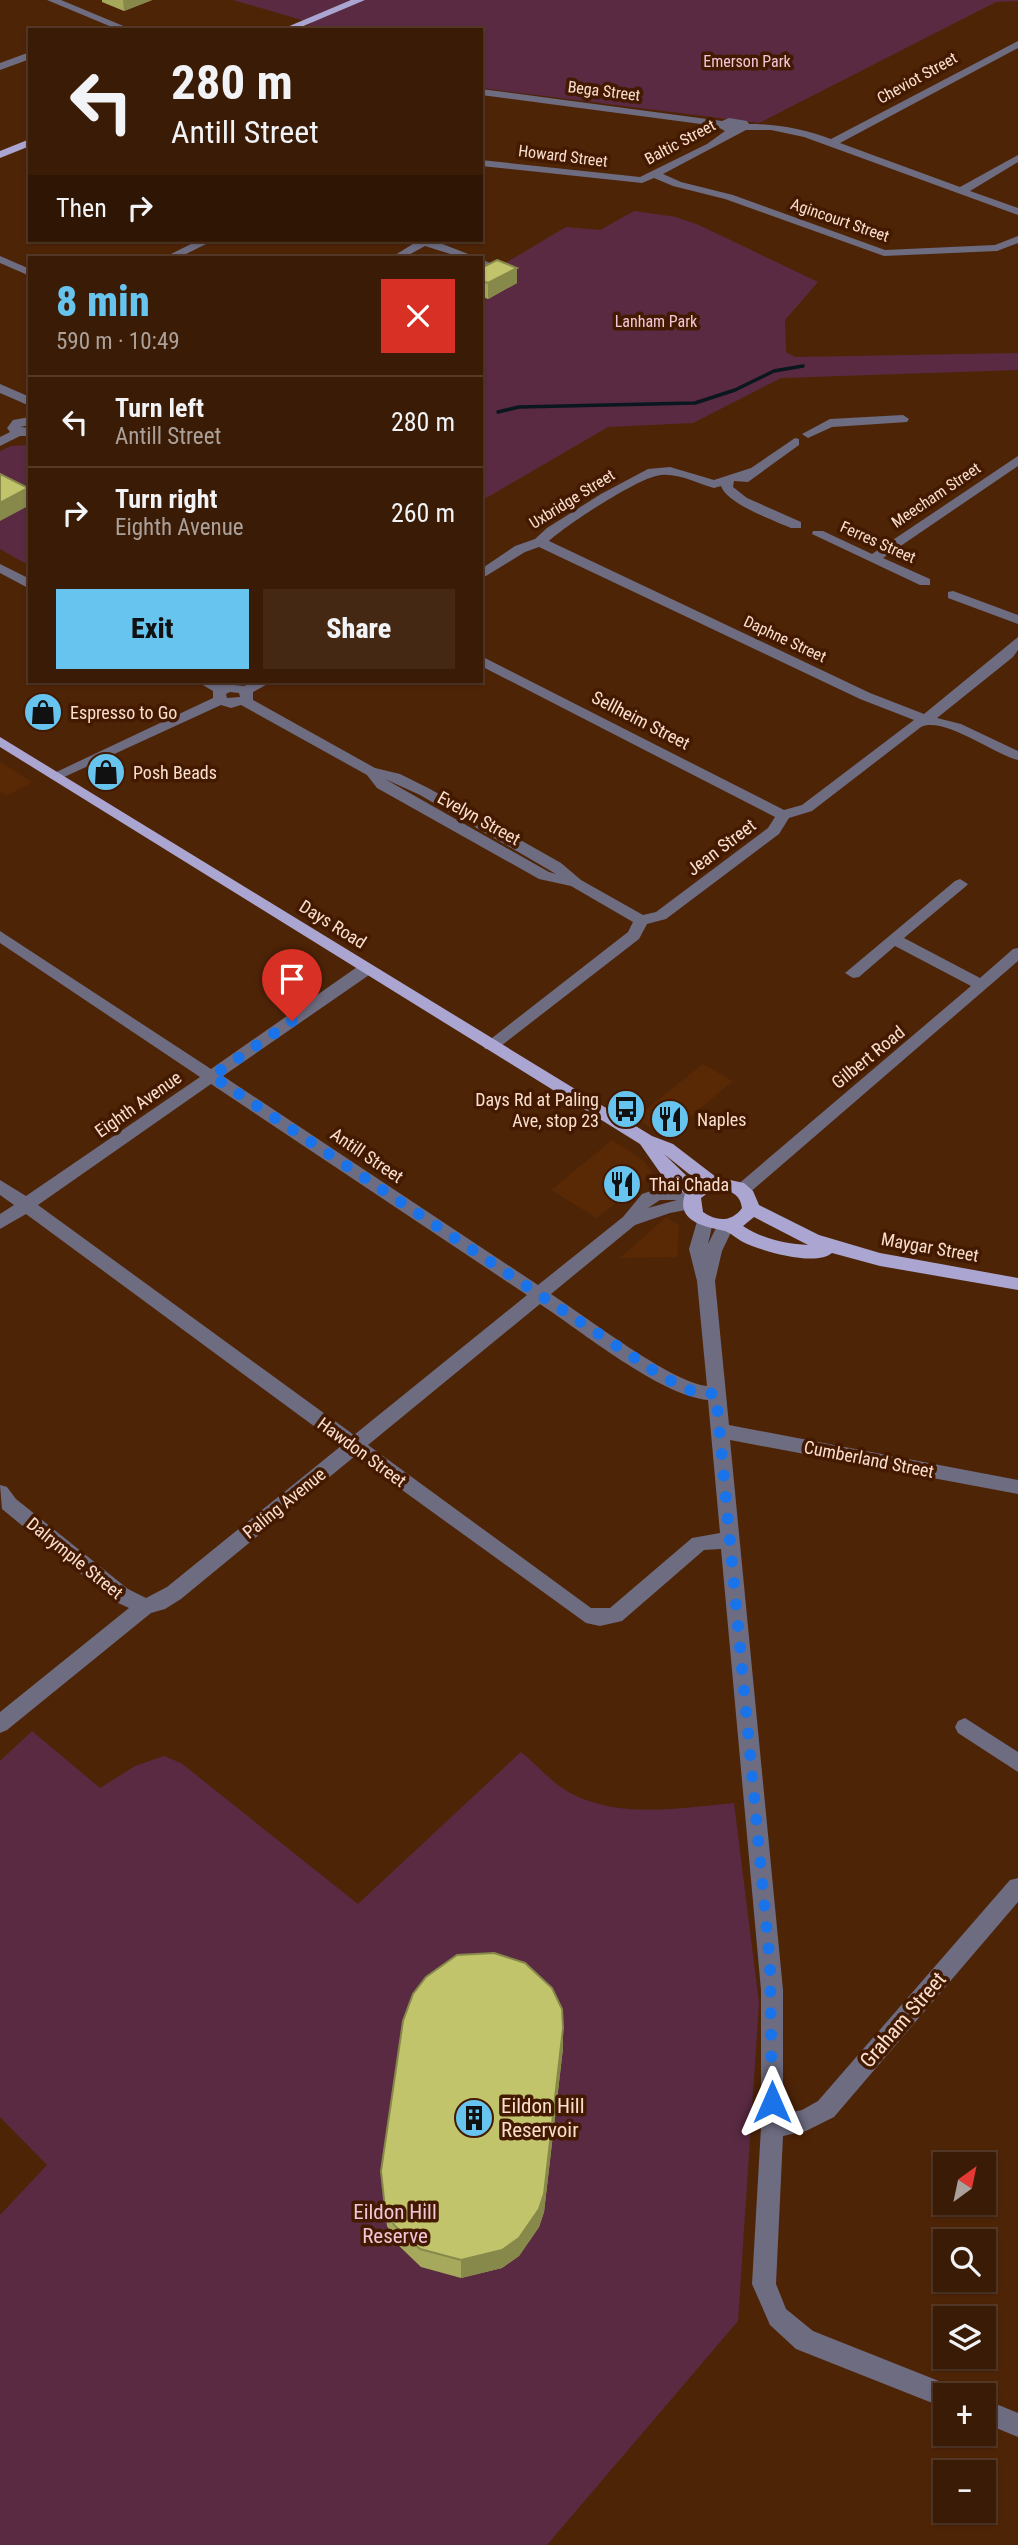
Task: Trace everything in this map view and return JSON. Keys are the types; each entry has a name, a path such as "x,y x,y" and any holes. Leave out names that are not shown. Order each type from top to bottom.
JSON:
{"main road":[{"path":"289,28 349,1"},
{"path":"0,155 28,143"},
{"name":"Days Road","path":"0,742 646,1140 667,1148 712,1183"},
{"name":"Days Road","path":"646,1140 652,1151 692,1198"},
{"path":"712,1183 728,1184 747,1195 751,1209 744,1219 728,1225 704,1222 692,1210 692,1198 712,1183"},
{"name":"Maygar Street","path":"751,1209 784,1230 834,1250 1018,1284"},
{"name":"Maygar Street","path":"728,1225 741,1235 779,1246 811,1252 834,1250"}],"street":[{"path":"52,0 123,28"},
{"path":"96,28 109,22"},
{"name":"Cheviot Street","path":"832,143 1018,44"},
{"path":"0,66 28,56"},
{"name":"Bega Street","path":"483,92 722,124 739,121 745,127"},
{"path":"722,124 723,128 732,131"},
{"path":"745,127 788,129 1018,212"},
{"name":"Baltic Street","path":"642,180 656,175 732,131 745,127"},
{"path":"963,190 1018,158"},
{"name":"Howard Street","path":"483,163 642,180"},
{"name":"Agincourt Street","path":"656,175 677,184 729,197 884,253 997,248 1018,239"},
{"path":"173,256 204,242"},
{"path":"399,256 421,242"},
{"path":"429,242 467,256"},
{"path":"0,259 28,272"},
{"path":"0,388 28,401"},
{"path":"808,434 829,423 903,419"},
{"path":"24,432 14,425 28,422"},
{"path":"0,442 24,432"},
{"path":"795,442 724,486 730,498 796,524"},
{"name":"Meecham Street","path":"873,559 1015,454"},
{"name":"Uxbridge Street","path":"483,574 520,549 540,542 594,503 650,473 667,471 708,489 724,486"},
{"name":"Ferres Street","path":"818,534 925,582"},
{"name":"Daphne Street","path":"540,542 890,708 956,727 1018,756"},
{"path":"0,568 28,584"},
{"path":"953,595 1018,620"},
{"path":"998,614 1018,628"},
{"name":"Jean Street","path":"491,1045 635,935 641,920 661,916 774,831 783,815 807,808 1013,652 1018,641"},
{"name":"Sellheim Street","path":"483,661 783,815"},
{"path":"206,683 231,704 263,683"},
{"path":"57,775 221,695"},
{"name":"Evelyn Street","path":"245,696 371,772 382,785 544,876 576,883 641,920"},
{"path":"853,973 960,884"},
{"name":"Antill Street","path":"0,936 675,1384 694,1392 716,1394"},
{"path":"895,940 982,985"},
{"name":"Gilbert Road","path":"741,1190 854,1093 875,1080 895,1056 911,1047 1018,953"},
{"name":"Eighth Avenue","path":"0,1223 366,969"},
{"name":"Hawdon Street","path":"0,1185 580,1611 593,1617 608,1617 622,1611 699,1543 730,1540"},
{"name":"Paling Avenue","path":"0,1724 145,1605 161,1602 174,1593 629,1221 692,1198"},
{"path":"704,1222 698,1249 706,1281 772,1990 772,2127 764,2284 778,2317 806,2340 933,2391"},
{"path":"706,1281 713,1251 728,1225"},
{"name":"Cumberland Street","path":"720,1431 1018,1487"},
{"name":"Dalrymple Street","path":"3,1499 121,1595 145,1605"},
{"path":"965,1727 1018,1763"},
{"name":"Graham Street","path":"772,2127 806,2120 826,2109 1018,1887"},
{"path":"996,2416 1018,2425"}],"shaded area":[{"path":"0,762 32,782 7,796 0,792"},
{"path":"703,1064 733,1081 666,1137 635,1118"},
{"path":"612,1140 643,1160 653,1173 597,1218 551,1190"},
{"path":"666,1217 679,1225 677,1257 620,1258"}],"green space":[{"name":"Emerson Park","path":"233,0 1018,0 996,2 759,123 483,88 483,28 302,28 312,23"},
{"name":"Lanham Park","path":"634,211 676,217 699,225 818,282 785,320 786,352 795,357 1018,353 1018,370 781,378 693,423 608,427 483,500 483,270 502,265 566,227 600,230"},
{"path":"28,445 28,565 0,549 0,451 11,446"},
{"name":"Eildon Hill Reserve","path":"32,1731 100,1788 135,1766 164,1756 181,1763 358,1904 521,1752 565,1790 591,1802 611,1807 652,1810 734,1803 759,2003 738,2321 547,2545 0,2545 0,2215 47,2165 0,2117 0,1761"}],"building":[{"path":"497,260 517,268 488,283 483,282 483,267"},
{"path":"0,474 28,488 0,503"},
{"name":"Eildon Hill Reservoir","path":"494,1953 525,1963 552,1988 562,2009 563,2028 544,2194 539,2209 519,2238 502,2250 461,2260 420,2249 394,2225 385,2208 381,2171 403,2021 413,1994 426,1977 457,1955"}],"waterway":[{"path":"498,412 519,407 695,403 735,390 774,371 803,366"}],"place":[{"name":"Espresso to Go","path":"43,712"},
{"name":"Posh Beads","path":"106,772"},
{"name":"Days Rd at Paling Ave, stop 23","path":"626,1109"},
{"name":"Naples","path":"670,1119"},
{"name":"Thai Chada","path":"622,1184"},
{"name":"Eildon Hill Reservoir","path":"474,2118"}],"route":[{"path":"292,1021 212,1076 663,1377 694,1392 716,1394 770,1964 773,2026 772,2102"}]}
